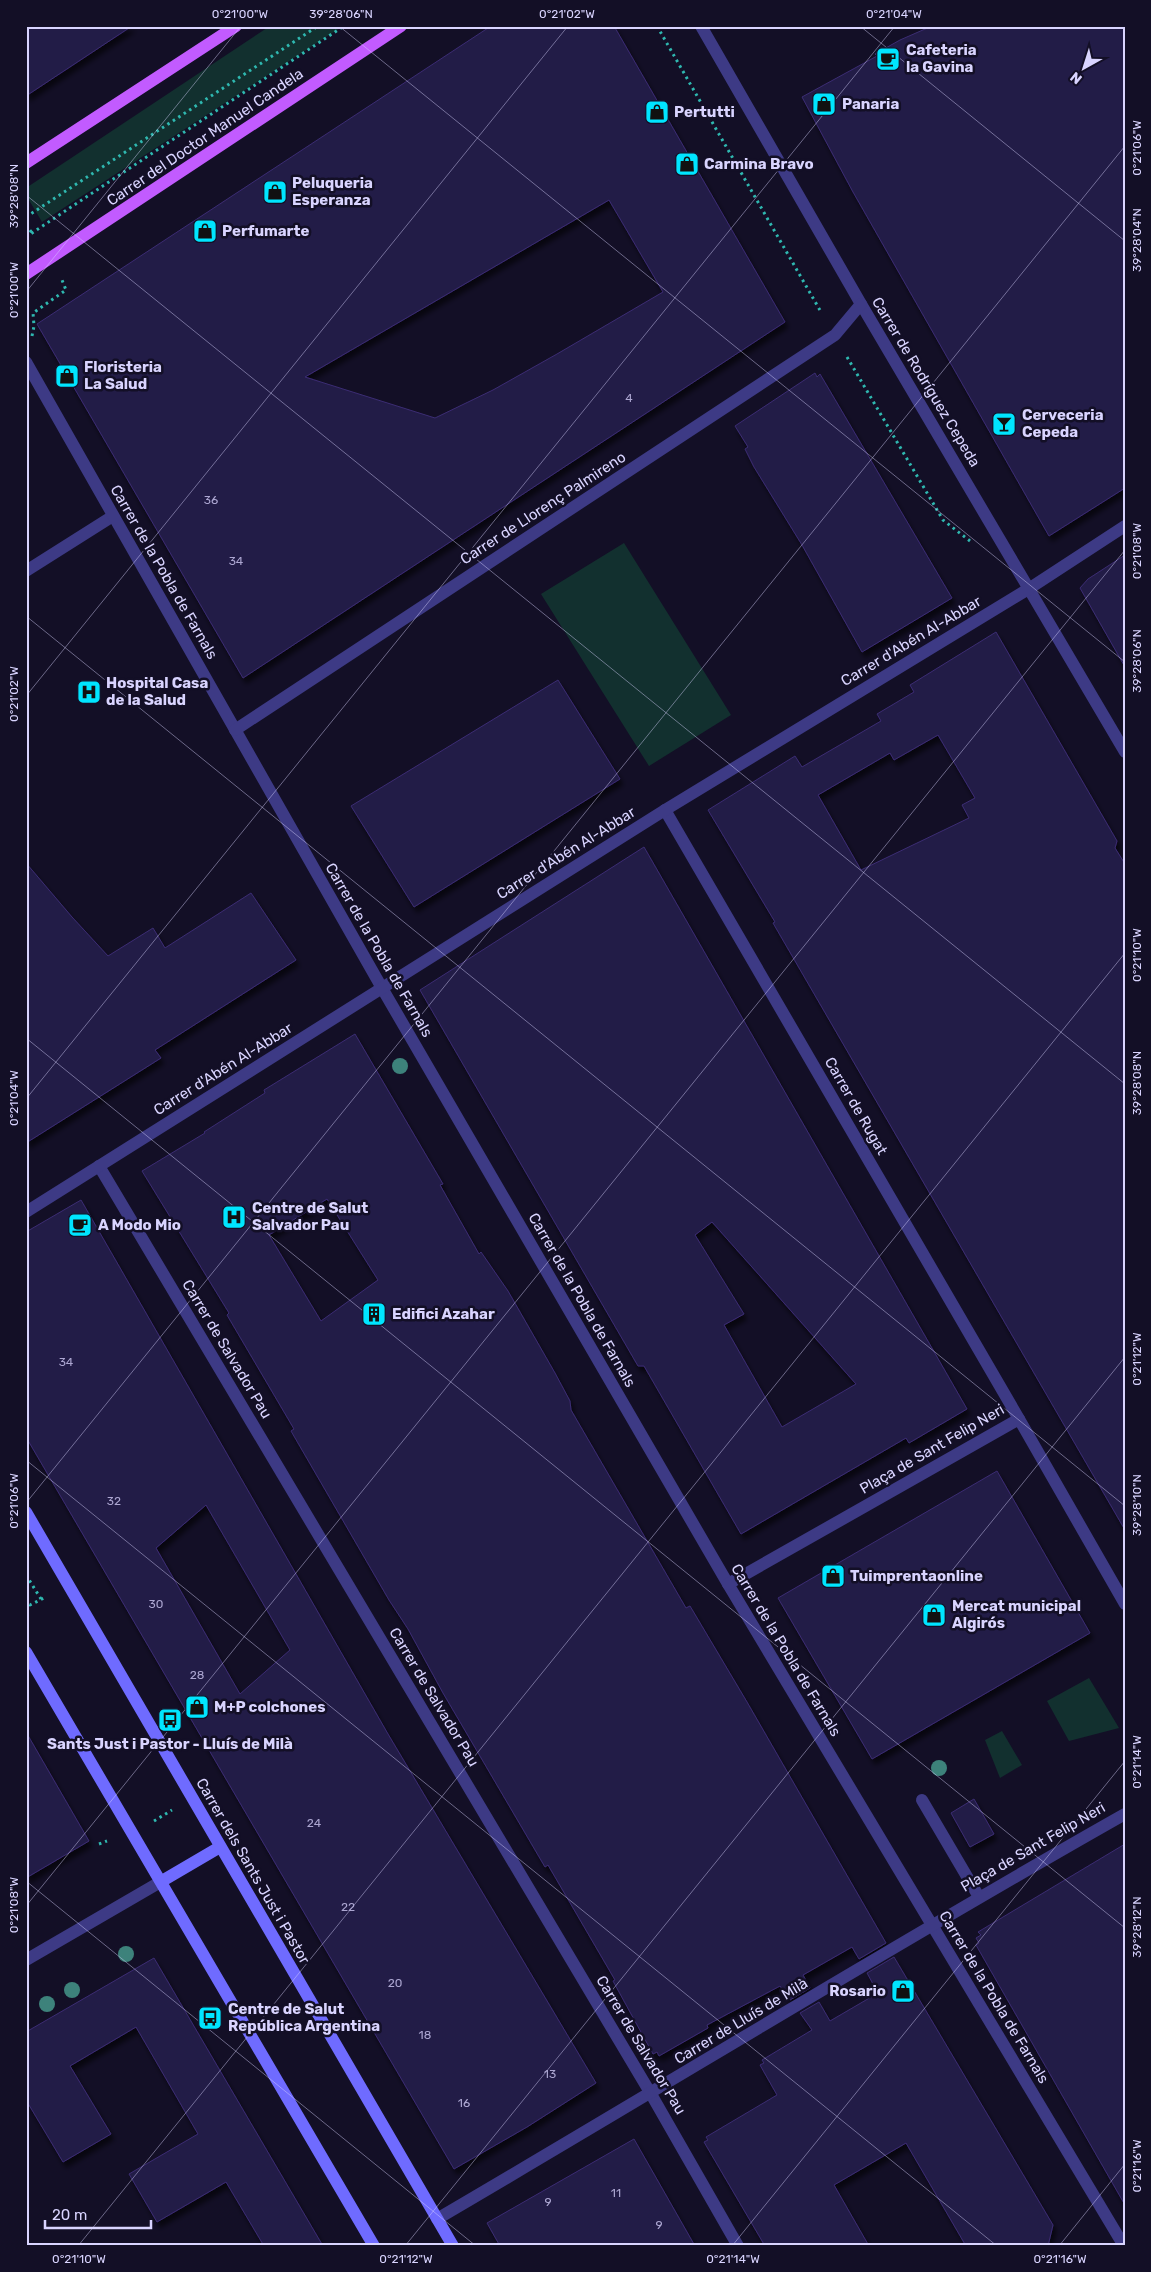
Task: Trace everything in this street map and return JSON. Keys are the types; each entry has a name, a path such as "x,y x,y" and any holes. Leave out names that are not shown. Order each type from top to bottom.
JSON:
{"main road":[{"path":"26,163 236,26"},
{"name":"Carrer del Doctor Manuel Candela","path":"26,274 401,26"}],"street":[{"name":"Carrer de Rodríguez Cepeda","path":"702,26 861,304 1125,752"},
{"name":"Carrer de Llorenç Palmireno","path":"234,730 835,336 861,304"},
{"name":"Carrer de la Pobla de Farnals","path":"26,362 382,988 728,1584 1124,2246"},
{"path":"26,571 113,516"},
{"name":"Carrer d'Abén Al-Abbar","path":"26,1212 666,810 1030,588 1125,526"},
{"name":"Carrer de Rugat","path":"666,810 1019,1419"},
{"name":"Carrer de Salvador Pau","path":"99,1166 651,2094 738,2246"},
{"name":"Plaça de Sant Felip Neri","path":"728,1584 1019,1419 1125,1604"},
{"name":"Carrer dels Sants Just i Pastor","path":"26,1512 452,2246"},
{"path":"26,1652 162,1881 374,2246"},
{"path":"922,1800 979,1897"},
{"name":"Plaça de Sant Felip Neri","path":"931,1924 1125,1814"},
{"path":"26,1960 220,1847"},
{"name":"Carrer de Lluís de Milà","path":"437,2219 651,2094 931,1924"}],"path":[{"path":"26,217 318,26"},
{"path":"26,237 344,26"},
{"path":"26,225 32,233"},
{"path":"32,336 34,326 33,313 66,290 62,279"},
{"path":"26,1575 41,1599"}],"green space":[{"path":"270,26 343,26 42,222 26,195 26,188"},
{"path":"624,543 731,715 649,766 541,594"},
{"path":"1089,1678 1119,1728 1069,1741 1047,1701"},
{"path":"1002,1731 1022,1765 1000,1778 985,1740"}],"building":[{"path":"26,26 132,26 26,96"},
{"path":"491,26 614,26 785,322 243,678 37,324","holes":["609,200 663,292 493,390 435,418 305,377"]},
{"path":"932,26 1125,26 1125,488 1049,536 853,192 802,97 877,56 875,54 900,40"},
{"path":"815,373 817,377 820,374 952,598 862,652 802,545 754,467 745,449 748,447 735,426"},
{"path":"1125,555 1125,667 1080,588 1088,579"},
{"path":"996,632 1117,841 1115,848 1125,864 1125,1530 773,923 775,922 708,810 795,756 802,767 881,721 877,714 914,692 910,685","holes":["938,735 975,798 962,805 969,818 861,870 818,795 890,753 894,760"]},
{"path":"558,680 620,779 414,907 351,806"},
{"path":"644,847 967,1409 909,1443 906,1438 741,1534 644,1366 638,1366 420,990","holes":["712,1222 856,1384 782,1427 724,1325 744,1314 695,1235"]},
{"path":"26,863 108,956 153,928 165,948 251,893 296,960 155,1050 161,1058 26,1143"},
{"path":"355,1034 443,1184 440,1185 479,1254 481,1252 508,1291 570,1401 571,1410 686,1608 690,1606 747,1702 886,1943 859,1959 852,1947 803,1975 810,1988 790,2000 780,1986 707,2025 708,2028 659,2056 657,2052 653,2054 613,1981 615,1980 548,1865 545,1867 443,1693 408,1629 389,1600 291,1431 294,1429 227,1315 229,1313 142,1171 205,1133 265,1093 264,1090","holes":["327,1199 378,1280 321,1321 269,1235"]},
{"path":"81,1200 388,1734 596,2083 527,2127 454,2169 26,1437 26,1232","holes":["206,1505 290,1650 240,1694 156,1548"]},
{"name":"Mercat municipal Algirós","path":"997,1471 1090,1633 872,1759 778,1598"},
{"path":"26,1732 89,1841 26,1878"},
{"path":"974,1799 994,1834 970,1847 951,1813"},
{"path":"1125,1844 1125,2205 976,1945 979,1943 976,1938 981,1935 978,1932"},
{"path":"894,1957 1053,2225 1048,2246 966,2246 906,2143 834,2185 869,2246 765,2246 704,2142 708,2140 706,2137 777,2095 760,2065 764,2063 762,2060 812,2030 800,2013 819,2002 830,2021 878,1993 867,1973"},
{"path":"154,1958 323,2246 264,2246 226,2182 157,2222 129,2174 198,2134 136,2027 70,2066 111,2134 63,2162 26,2100 26,2032"},
{"path":"634,2139 695,2246 500,2246 487,2223"}],"place":[{"name":"Cafeteria la Gavina","path":"888,59"},
{"name":"Panaria","path":"824,104"},
{"name":"Pertutti","path":"657,112"},
{"name":"Carmina Bravo","path":"687,164"},
{"name":"Peluqueria Esperanza","path":"275,192"},
{"name":"Perfumarte","path":"205,231"},
{"name":"Floristeria La Salud","path":"67,376"},
{"name":"Cerveceria Cepeda","path":"1004,424"},
{"name":"Hospital Casa de la Salud","path":"89,692"},
{"name":"Centre de Salut Salvador Pau","path":"234,1217"},
{"name":"A Modo Mio","path":"80,1225"},
{"name":"Edifici Azahar","path":"374,1314"},
{"name":"Tuimprentaonline","path":"833,1576"},
{"name":"Mercat municipal Algirós","path":"934,1615"},
{"name":"M+P colchones","path":"197,1707"},
{"name":"Sants Just i Pastor - Lluís de Milà","path":"170,1720"},
{"name":"Rosario","path":"903,1991"},
{"name":"Centre de Salut República Argentina","path":"210,2018"}]}
